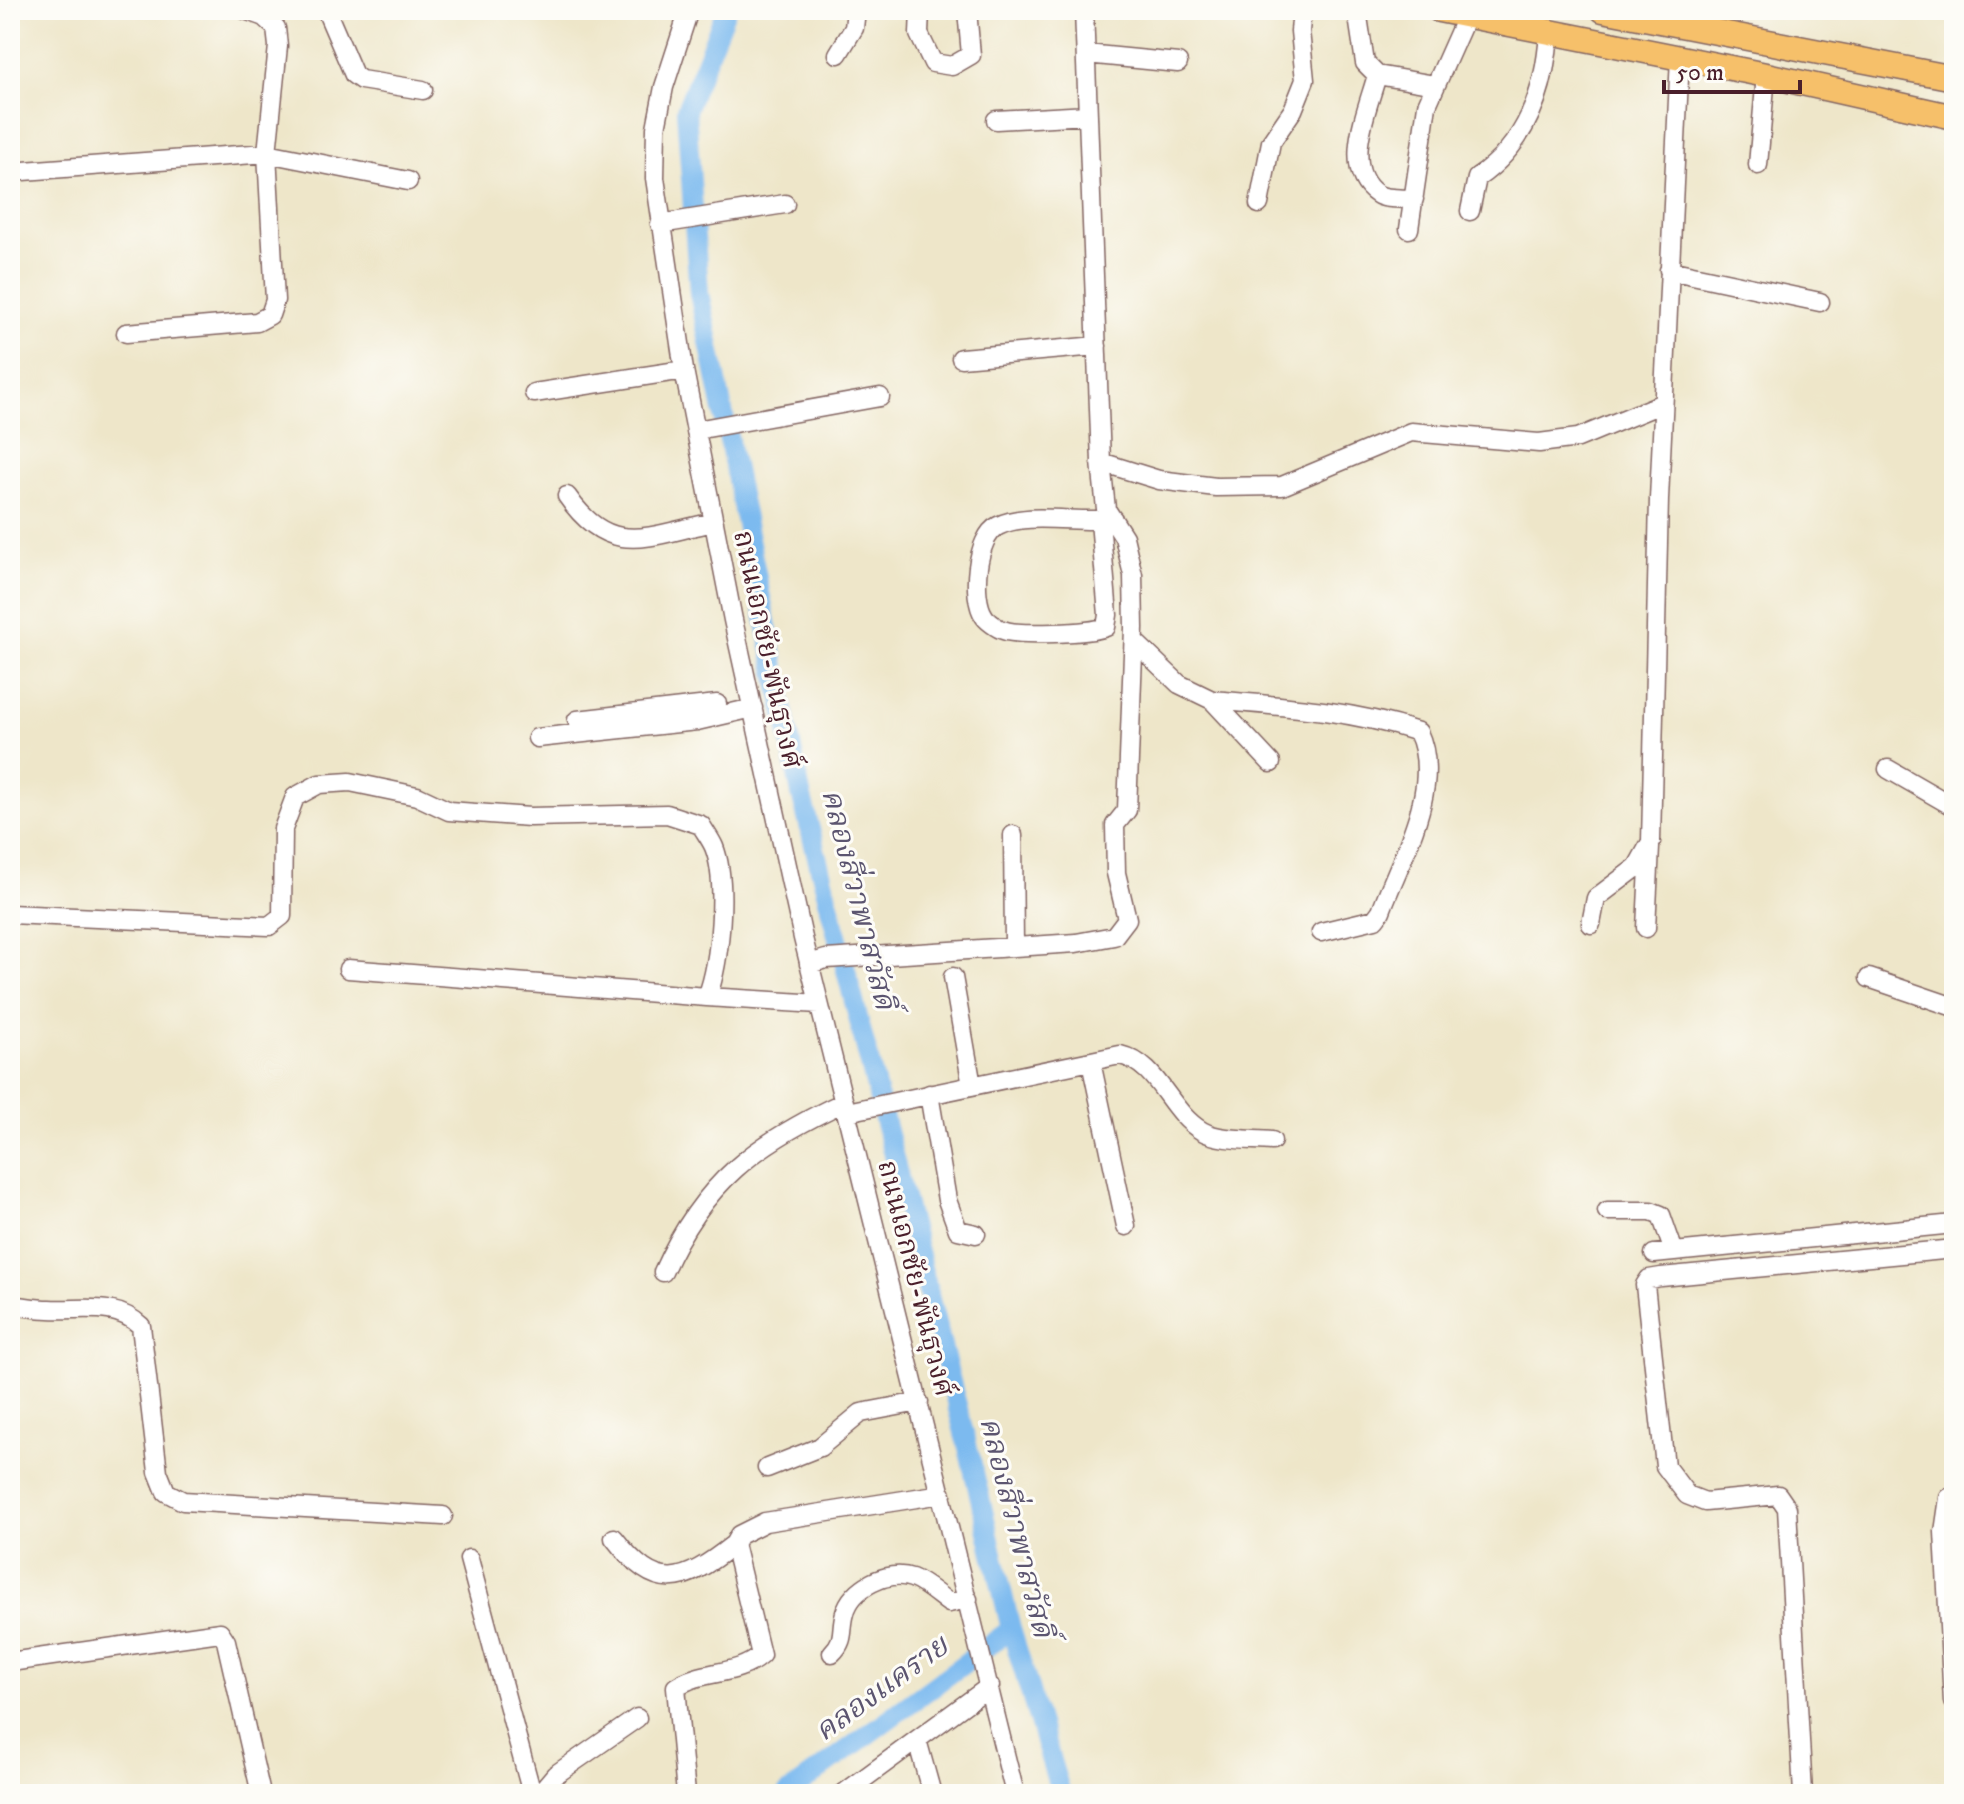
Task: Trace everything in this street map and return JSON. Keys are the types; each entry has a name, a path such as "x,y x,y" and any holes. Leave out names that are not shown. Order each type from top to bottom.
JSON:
{"main road":[{"path":"1439,10 1680,57 1954,117"},
{"path":"1603,10 1954,78"}],"street":[{"path":"126,333 257,322 270,315 275,300 267,153 278,46 276,28 264,17 245,10"},
{"path":"326,10 354,75 361,80 423,90"},
{"name":"ถนนเอกชัย-พันธุวงศ์","path":"689,10 664,87 656,128 655,178 668,223 684,370 704,428 714,522 752,702 818,961 819,1004 1015,1794"},
{"path":"838,54 854,28 856,10"},
{"path":"920,10 919,34 933,63 952,66 971,55 967,10"},
{"path":"818,961 1114,936 1127,919 1116,873 1115,825 1127,810 1134,641 1133,575 1124,537 1106,520 1015,521 996,526 979,551 978,596 983,616 1003,631 1086,633 1106,627 1108,615 1106,520 1106,509 1101,462 1084,10"},
{"path":"1259,204 1271,142 1293,110 1305,80 1300,31 1302,10"},
{"path":"1357,10 1365,63 1377,75 1435,85"},
{"path":"1409,229 1427,105 1467,15"},
{"path":"1470,211 1477,178 1499,163 1533,113 1547,65 1549,33"},
{"path":"1086,54 1178,63"},
{"path":"1646,928 1663,403 1680,57"},
{"path":"1377,75 1357,155 1364,182 1379,196 1414,199"},
{"path":"1758,165 1766,75"},
{"path":"996,120 1088,115"},
{"path":"10,172 267,153 408,181"},
{"path":"668,223 785,204"},
{"path":"1669,270 1820,302"},
{"path":"961,358 1097,346"},
{"path":"534,393 684,370"},
{"path":"704,428 880,397"},
{"path":"1101,462 1159,480 1216,487 1282,486 1411,432 1539,443 1578,438 1663,403"},
{"path":"567,496 582,518 614,538 633,539 714,522"},
{"path":"1134,641 1179,684 1212,700 1271,763"},
{"path":"1212,700 1323,709 1372,717 1418,732 1424,744 1428,767 1419,807 1381,911 1375,919 1321,932"},
{"path":"577,720 752,702"},
{"path":"537,738 697,721 752,702"},
{"path":"1888,769 1954,807"},
{"path":"10,914 269,926 282,916 283,829 295,797 319,784 350,782 417,796 449,811 530,817 667,814 701,825 715,849 720,883 716,974 707,997"},
{"path":"1013,835 1014,946"},
{"path":"1591,924 1596,898 1637,867 1651,842"},
{"path":"348,969 819,1004"},
{"path":"953,977 972,1086"},
{"path":"1869,978 1954,1007"},
{"path":"663,1272 682,1229 743,1161 792,1126 845,1107 866,1108 902,1098 1120,1055 1138,1059 1175,1109 1204,1133 1272,1141"},
{"path":"1091,1062 1126,1226"},
{"path":"929,1094 947,1200 958,1230 976,1234"},
{"path":"1607,1211 1651,1211 1661,1215 1674,1252"},
{"path":"1654,1254 1954,1224"},
{"path":"1803,1794 1787,1508 1778,1495 1705,1502 1687,1495 1665,1466 1645,1285 1649,1279 1661,1277 1954,1249"},
{"path":"10,1305 49,1310 103,1308 128,1314 141,1326 158,1472 166,1492 183,1501 443,1516"},
{"path":"767,1468 820,1447 861,1413 919,1402"},
{"path":"614,1538 635,1566 655,1577 674,1578 716,1558 734,1544 739,1535 765,1522 942,1494"},
{"path":"1953,1702 1944,1532 1949,1498 1954,1495"},
{"path":"686,1794 676,1687 702,1674 750,1665 761,1655 734,1544"},
{"path":"469,1559 532,1794"},
{"path":"832,1653 844,1633 844,1614 852,1596 876,1581 894,1576 911,1577 949,1603 968,1599"},
{"path":"10,1662 220,1632 226,1641 261,1794"},
{"path":"843,1794 990,1686"},
{"path":"539,1794 555,1775 637,1718"},
{"path":"917,1740 932,1794"}],"waterway":[{"name":"คลองสี่วาพาสวัสดิ์","path":"726,10 686,110 699,293 801,794 971,1460 1011,1629 1061,1794"},
{"name":"คลองเเคราย","path":"787,1794 1011,1629"}]}
